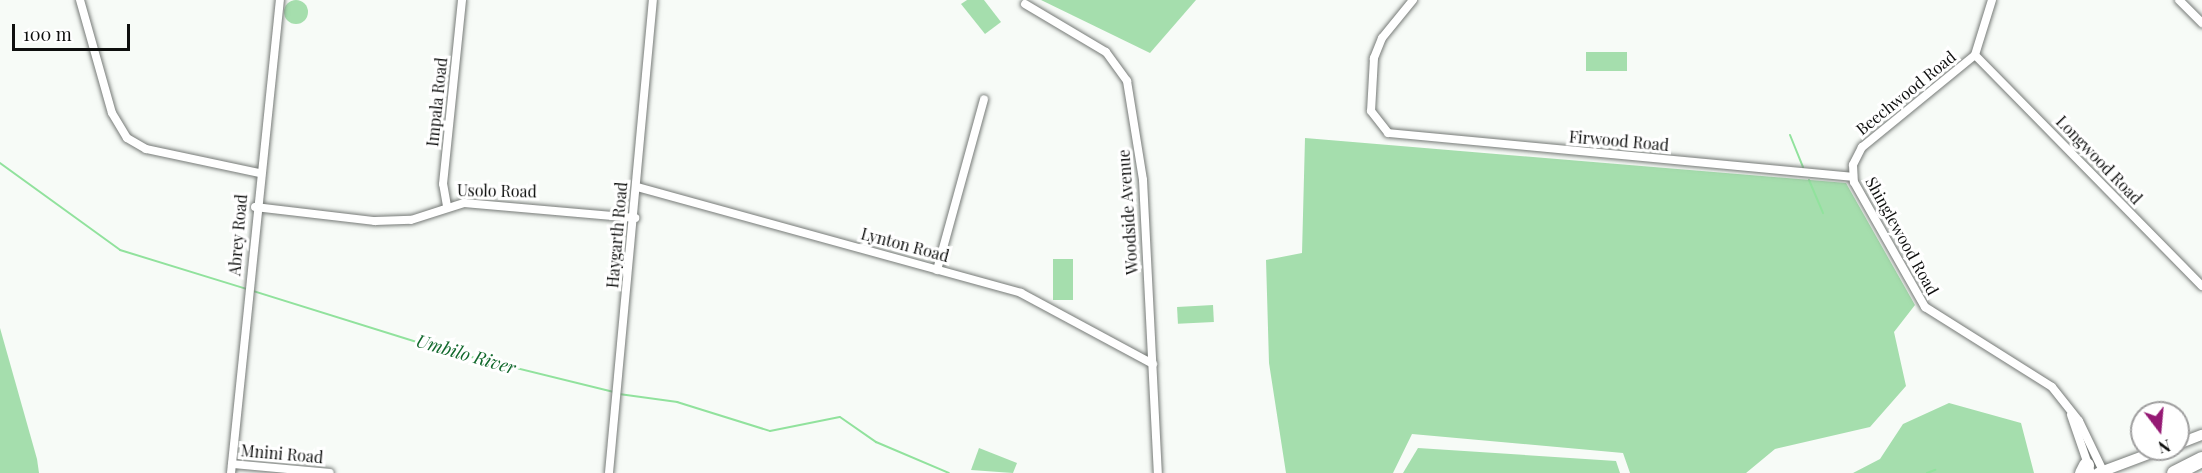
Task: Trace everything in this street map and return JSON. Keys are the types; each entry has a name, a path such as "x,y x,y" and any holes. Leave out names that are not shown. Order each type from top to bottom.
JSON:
{"highway":[{"path":"2174,473 2202,459"}],"street":[{"path":"80,0 112,113 127,138 146,149 259,173"},
{"name":"Abrey Road","path":"231,469 255,207 280,0"},
{"name":"Impala Road","path":"447,206 443,184 462,0"},
{"name":"Haygarth Road","path":"609,473 622,371 653,0"},
{"name":"Firwood Road","path":"1413,0 1375,54 1371,107 1384,131 1853,177"},
{"name":"Beechwood Road","path":"1853,177 1855,160 1869,140 1976,55 1992,0"},
{"path":"2179,0 2202,24"},
{"name":"Woodside Avenue","path":"1024,4 1106,52 1127,81 1143,180 1158,473"},
{"name":"Longwood Road","path":"1976,55 2202,286"},
{"path":"937,270 984,99"},
{"name":"Shinglewood Road","path":"1853,177 1925,307 2035,374 2070,411 2094,471"},
{"name":"Lynton Road","path":"637,187 1021,293 1153,364"},
{"name":"Usolo Road","path":"255,207 398,221 433,215 447,206 538,206 635,218"},
{"name":"Shinglewood Road","path":"2070,411 2094,471"},
{"path":"2094,471 2130,459"},
{"name":"Mnini Road","path":"231,469 330,473"}],"green space":[{"path":"296,0 301,1 307,7 307,17 301,23 296,24 291,23 285,17 284,12 285,7 291,1"},
{"path":"967,0 984,0 1001,22 985,34 961,4"},
{"path":"1041,0 1196,0 1150,53"},
{"path":"1586,52 1627,52 1627,71 1586,71"},
{"path":"1305,138 1846,183 1915,305 1894,332 1906,386 1870,427 1775,449 1746,473 1630,473 1623,453 1412,434 1393,473 1286,473 1269,363 1266,260 1302,253"},
{"path":"1053,259 1073,259 1073,300 1053,300"},
{"path":"1213,305 1214,322 1178,324 1177,307"},
{"path":"0,328 37,459 39,473 0,473"},
{"path":"1949,403 2021,423 2034,473 1853,473 1880,459 1903,424"},
{"path":"979,448 1017,463 1013,473 971,470"},
{"path":"1418,448 1616,461 1620,473 1403,473"}],"waterway":[{"path":"1790,135 1803,167"},
{"name":"Umbilo River","path":"0,163 120,250 247,289"},
{"path":"1809,180 1823,213"},
{"name":"Umbilo River","path":"253,291 439,349 614,392"},
{"name":"Umbilo River","path":"619,394 677,402 770,431 840,417 876,442 949,473"},
{"name":"Umbilo River","path":"1927,473 1935,470"}]}
